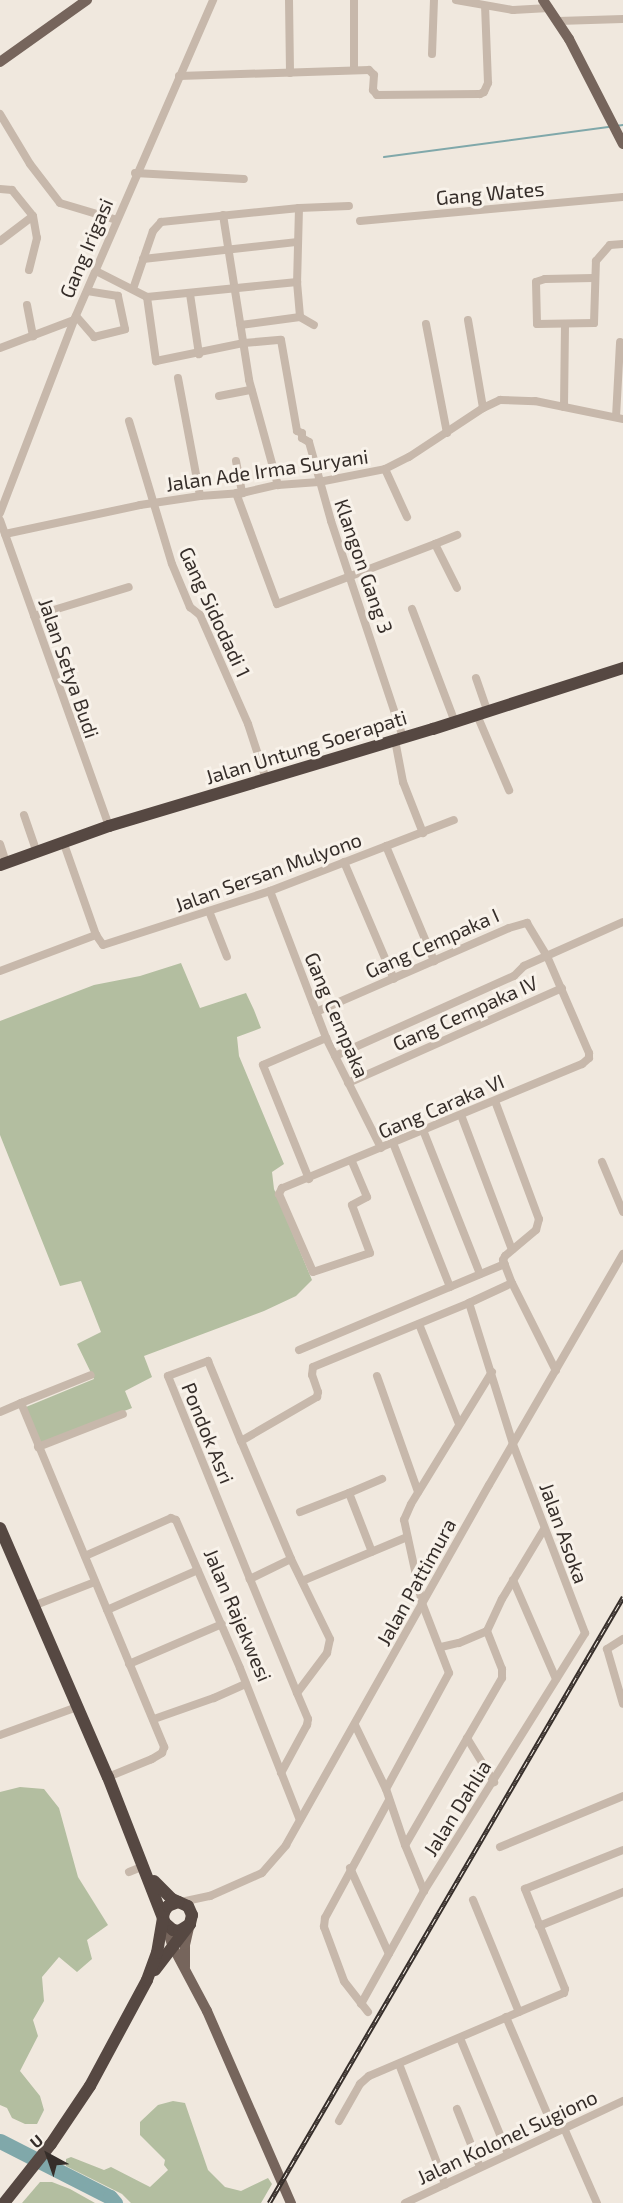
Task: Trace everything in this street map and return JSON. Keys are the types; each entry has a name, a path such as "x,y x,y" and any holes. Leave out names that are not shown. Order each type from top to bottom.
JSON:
{"highway":[{"name":"Jalan Untung Soerapati","path":"3,864 109,826 483,714 623,668"},
{"path":"0,1528 108,1777 165,1921 173,1930 179,1931 191,1922"},
{"path":"144,1867 161,1890 188,1906 191,1922 147,1980"},
{"path":"3,2203 51,2144 90,2086 147,1980 157,1953 166,1909 178,1902"}],"main road":[{"path":"1,59 87,0"},
{"path":"546,4 558,21 621,139"},
{"path":"165,1921 173,1947 207,2011 291,2203"},
{"path":"185,1971 185,1945 191,1922"},
{"path":"156,1968 174,1963 185,1971"}],"street":[{"name":"Gang Irigasi","path":"0,513 75,318 135,173 213,0"},
{"path":"289,0 290,73"},
{"path":"354,0 354,69"},
{"path":"432,54 434,0"},
{"path":"456,0 513,10 546,4"},
{"path":"179,76 354,69 372,71 373,90 377,94 484,92 488,83 485,6"},
{"path":"558,21 623,19"},
{"path":"0,114 30,164 60,203 117,219"},
{"path":"135,173 244,179"},
{"path":"0,189 12,190 33,216 37,238 29,270"},
{"name":"Gang Wates","path":"360,221 623,197"},
{"path":"133,289 153,231 161,222 298,208 349,206"},
{"path":"298,208 297,282 300,317"},
{"path":"223,215 251,390 279,485"},
{"path":"0,241 33,216"},
{"path":"143,259 298,242"},
{"path":"593,278 545,279 536,282 536,323 565,325 591,324 595,321 593,278 596,261 603,250 610,245 623,244"},
{"path":"96,271 147,297 236,290 297,282"},
{"path":"0,348 75,318 94,337 125,329 118,296 87,291"},
{"path":"190,294 199,354"},
{"path":"147,297 156,361 244,343"},
{"path":"27,304 33,336"},
{"path":"241,325 300,317 314,325"},
{"path":"468,320 483,408"},
{"path":"426,324 447,434"},
{"path":"564,407 565,325"},
{"name":"Klangon Gang 3","path":"244,343 281,340 297,431 302,433 302,438 309,442 319,482 351,577 399,739 403,782 423,833"},
{"path":"620,342 620,418"},
{"path":"178,378 200,495"},
{"path":"219,396 251,390"},
{"name":"Jalan Ade Irma Suryani","path":"5,534 200,495 239,493 279,485 319,482 385,469 447,434 483,408 500,400 518,399 620,418"},
{"name":"Gang Sidodadi 1","path":"129,421 152,504 172,564 190,607 200,615 248,724 266,780"},
{"path":"236,461 239,493 277,604 457,535"},
{"path":"385,469 407,517"},
{"name":"Jalan Setya Budi","path":"0,520 109,826"},
{"path":"435,544 457,588"},
{"path":"34,616 129,587"},
{"path":"412,609 455,722"},
{"path":"476,678 483,714 509,790"},
{"path":"24,815 38,852"},
{"name":"Jalan Sersan Mulyono","path":"96,935 103,945 209,911 270,891 454,820"},
{"path":"0,844 3,864"},
{"path":"0,971 96,935 64,844"},
{"path":"386,846 434,961"},
{"path":"344,862 394,979"},
{"name":"Gang Cempaka","path":"270,891 326,1038 381,1148"},
{"path":"209,911 227,957"},
{"name":"Gang Cempaka I","path":"316,1012 523,922 530,926 547,956"},
{"path":"335,1056 514,976 524,966 623,922"},
{"name":"Gang Caraka VI","path":"352,1161 367,1197 352,1205 370,1253 316,1273 310,1269 279,1194 282,1188 309,1179 495,1101 582,1064 590,1058 547,956"},
{"name":"Gang Cempaka IV","path":"348,1083 562,988"},
{"path":"309,1179 263,1065 326,1038"},
{"path":"495,1101 539,1219 536,1230 505,1256 505,1264 556,1371"},
{"path":"461,1115 512,1250"},
{"path":"423,1130 480,1274"},
{"path":"393,1143 450,1287"},
{"path":"602,1162 623,1212"},
{"name":"Jalan Pattimura","path":"210,1896 270,1867 355,1725 422,1603 623,1254"},
{"path":"299,1350 505,1264"},
{"name":"Pondok Asri","path":"241,1441 317,1397 318,1392 312,1375 314,1367 513,1283"},
{"name":"Jalan Asoka","path":"469,1303 513,1444 585,1633"},
{"path":"419,1324 459,1424"},
{"name":"Pondok Asri","path":"250,1579 168,1376 208,1361 291,1559 330,1644 327,1653 297,1693"},
{"path":"386,1789 448,1679 448,1667 422,1603 404,1520 418,1492 492,1372"},
{"path":"0,1412 91,1375"},
{"path":"377,1376 418,1492"},
{"path":"21,1403 164,1747 162,1753 108,1777"},
{"path":"38,1447 123,1414"},
{"path":"300,1512 382,1479"},
{"path":"349,1493 372,1552"},
{"name":"Jalan Rajekwesi","path":"85,1556 174,1518 222,1624 300,1820"},
{"path":"441,1647 459,1643 487,1631 513,1580 544,1529"},
{"path":"302,1581 407,1537"},
{"path":"281,1773 308,1725 308,1719 250,1579 291,1559"},
{"path":"106,1610 198,1570"},
{"path":"513,1580 556,1679"},
{"path":"33,1606 95,1582"},
{"path":"129,1664 222,1624"},
{"path":"405,1845 502,1678 502,1669 487,1631"},
{"name":"Jalan Dahlia","path":"361,2004 424,1892 585,1633"},
{"path":"623,1639 607,1649 623,1704"},
{"path":"154,1719 246,1684"},
{"path":"0,1736 77,1707"},
{"path":"355,1725 386,1789 424,1892"},
{"path":"467,1738 494,1782"},
{"path":"500,1847 623,1796"},
{"path":"368,2012 344,1981 324,1927 325,1918 350,1868 389,1800"},
{"path":"339,2121 364,2080 565,1991 525,1889 623,1850"},
{"path":"129,1872 144,1867"},
{"path":"350,1868 389,1954"},
{"path":"539,1926 623,1892"},
{"path":"178,1902 210,1896"},
{"path":"191,1922 210,1896"},
{"path":"473,1900 519,2012"},
{"path":"506,2017 555,2132"},
{"path":"460,2038 508,2154"},
{"path":"399,2064 445,2184"},
{"name":"Jalan Kolonel Sugiono","path":"405,2203 623,2101"},
{"path":"457,2109 480,2168"},
{"path":"564,2128 597,2203"}],"green space":[{"path":"181,963 200,1008 246,993 254,1010 261,1028 237,1037 239,1056 284,1164 272,1172 274,1189 312,1280 296,1296 264,1311 144,1356 152,1377 125,1391 132,1408 39,1444 26,1407 94,1379 77,1344 101,1332 81,1281 60,1286 0,1135 0,1021 94,985 140,976"},
{"path":"20,1787 44,1789 59,1808 78,1877 108,1925 87,1940 92,1959 77,1972 59,1957 42,1977 44,2001 33,2020 38,2036 20,2071 40,2096 44,2110 37,2124 25,2124 12,2118 7,2108 0,2105 0,1792"},
{"path":"173,2101 185,2103 208,2170 225,2187 241,2191 268,2178 272,2184 261,2203 131,2203 122,2194 66,2166 66,2159 71,2157 104,2170 111,2167 150,2187 168,2170 164,2165 165,2160 140,2135 140,2122 158,2105"},
{"path":"40,2182 52,2182 95,2203 22,2203"}],"waterway":[{"path":"616,126 623,125"},
{"path":"384,157 610,127"},
{"path":"0,2141 110,2197 115,2203"}],"railway":[{"path":"269,2203 623,1597"}]}
